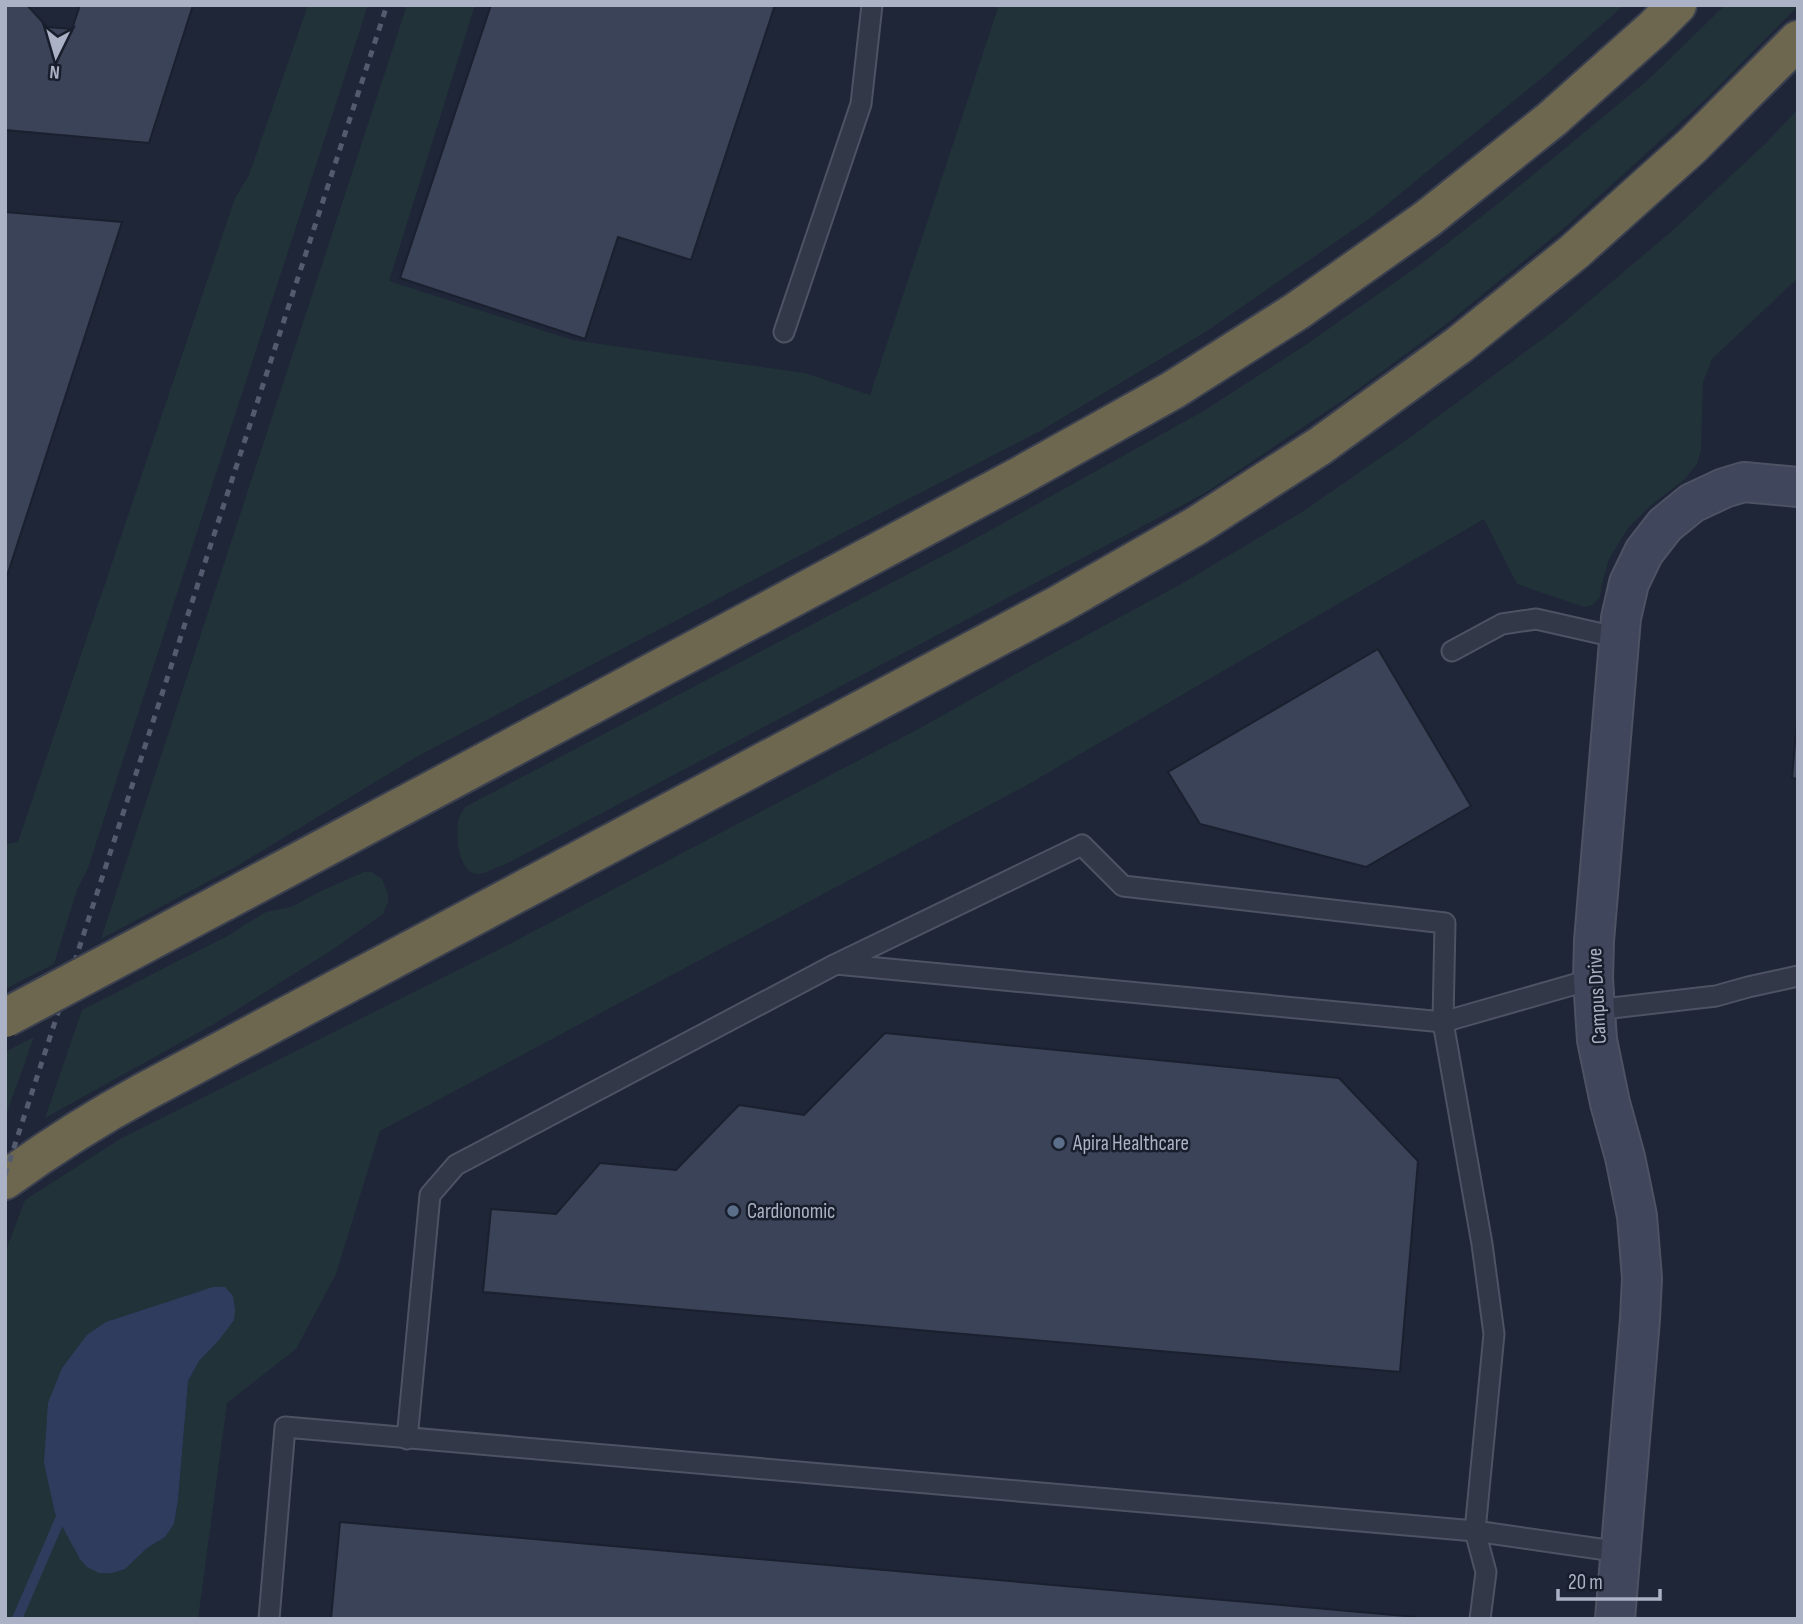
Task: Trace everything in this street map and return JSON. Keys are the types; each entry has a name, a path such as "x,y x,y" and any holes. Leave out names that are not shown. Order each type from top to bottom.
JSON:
{"highway":[{"path":"5,1018 1006,483 1173,390 1297,311 1427,219 1552,119 1653,29 1676,5"},
{"path":"5,1180 118,1106 1046,612 1196,526 1320,446 1480,328 1574,252 1692,146 1798,40"}],"street":[{"name":"Campus Drive","path":"1615,1619 1642,1278 1637,1216 1597,1040 1594,941 1621,618 1629,583 1644,552 1665,525 1692,503 1744,482 1798,487"}],"lane":[{"path":"784,332 861,104 872,5"},
{"path":"1452,651 1502,624 1536,619 1620,638"},
{"path":"407,1439 430,1195 456,1165 836,964 1082,845 1123,886 1445,923 1443,1022 1482,1244 1494,1334 1475,1531 1486,1572 1480,1619"},
{"path":"836,964 1443,1022 1594,995 1716,996 1798,976"},
{"path":"269,1619 285,1427 1475,1531 1621,1552"}],"shaded area":[{"path":"308,5 368,5 88,868 77,890 54,964 5,989 5,844 18,842 235,198 249,175"},
{"path":"407,5 475,5 389,281 572,340 805,373 870,395 999,5 1624,5 1548,73 1373,216 1207,331 1042,430 418,756 237,866 101,939"},
{"path":"1725,5 1798,6 1707,98 1563,229 1445,325 1342,401 1205,493 504,865 478,874 466,867 462,861 457,836 458,820 465,807 971,541 1205,410 1307,344 1421,264 1649,79"},
{"path":"1798,109 1798,278 1712,359 1703,382 1701,450 1697,464 1685,479 1650,506 1628,528 1609,559 1600,597 1592,605 1584,607 1517,584 1484,519 1027,785 380,1131 336,1274 296,1349 227,1403 198,1619 5,1619 5,1253 25,1200 120,1139 494,952 922,727 1181,584 1302,512 1409,438 1556,329 1672,231 1768,141","holes":["197,1292 219,1340 199,1361 188,1381 174,1524 165,1537 147,1548 130,1564 176,1300"]},
{"path":"364,872 372,872 382,879 388,894 383,914 332,950 214,1024 45,1118 82,1010 233,933 266,912 291,907"},
{"path":"34,1037 5,1118 5,1052"}],"water":[{"path":"213,1287 225,1287 233,1296 234,1320 199,1361 188,1381 174,1524 165,1537 147,1548 125,1569 99,1573 87,1567 80,1559 55,1513 44,1463 48,1403 62,1368 87,1335 106,1322"}],"building":[{"path":"5,5 27,5 47,27 72,29 80,5 193,5 149,143 5,130"},
{"path":"491,5 775,5 691,260 618,237 585,339 400,278"},
{"path":"5,212 122,222 5,582"},
{"path":"1378,649 1471,806 1366,867 1200,824 1168,772"},
{"path":"1798,708 1798,779 1792,778"},
{"path":"885,1033 1339,1078 1418,1161 1400,1372 483,1292 491,1209 556,1214 600,1163 676,1170 739,1105 804,1115"},
{"path":"340,1522 1416,1617 1416,1619 331,1619"}],"waterway":[{"path":"17,1619 64,1510"}],"railway":[{"path":"5,1175 387,5"}],"place":[{"name":"Apira Healthcare","path":"1059,1143"},
{"name":"Cardionomic","path":"733,1211"}]}
